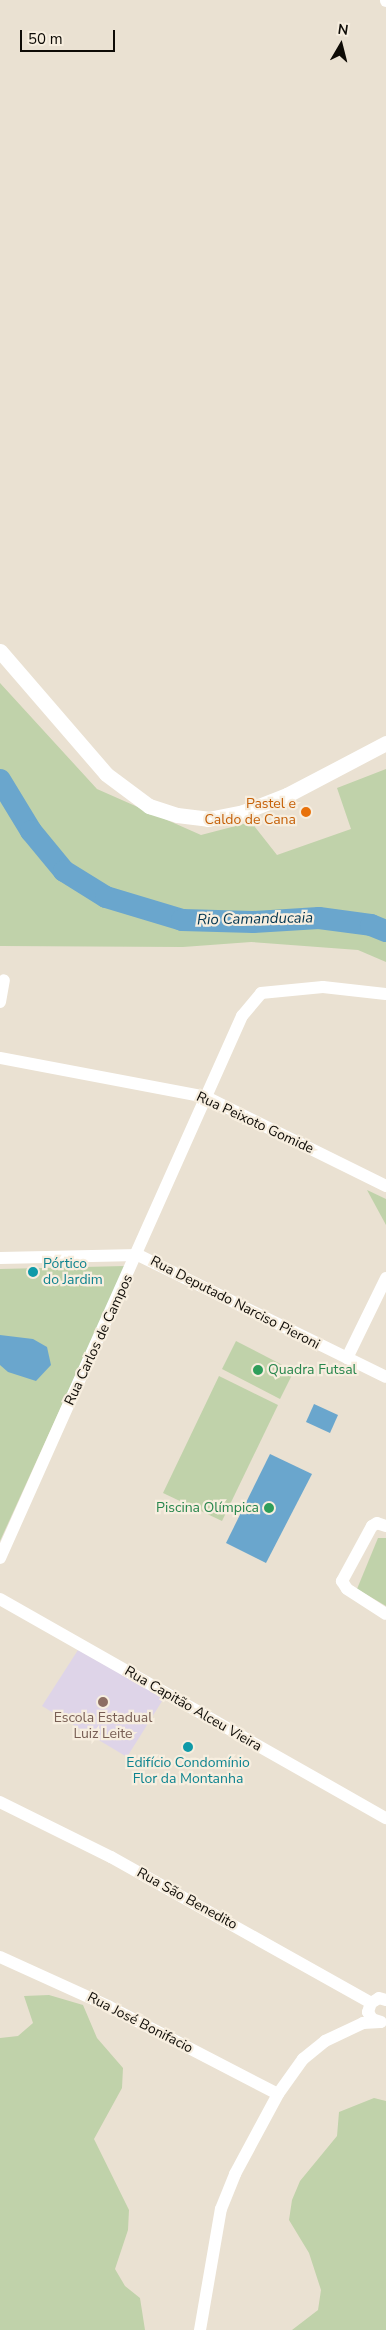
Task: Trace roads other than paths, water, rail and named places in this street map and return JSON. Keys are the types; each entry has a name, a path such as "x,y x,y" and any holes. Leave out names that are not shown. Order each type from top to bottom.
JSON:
{"main road":[{"path":"0,651 106,774 149,806 177,815 208,818 242,812 287,795 386,743"},
{"path":"353,762 386,754"}],"street":[{"path":"0,1002 4,980"},
{"name":"Rua Carlos de Campos","path":"0,1558 138,1255 242,1016 261,993 323,987 386,994"},
{"name":"Rua Peixoto Gomide","path":"0,1058 206,1097 386,1186"},
{"path":"0,1258 138,1255"},
{"name":"Rua Deputado Narciso Pieroni","path":"138,1255 386,1377"},
{"path":"347,1358 386,1278"},
{"path":"386,1526 377,1523 372,1526 342,1581 343,1586 386,1614"},
{"name":"Rua Capitão Alceu Vieira","path":"0,1599 386,1818"},
{"name":"Rua São Benedito","path":"0,1802 111,1857 367,2013"},
{"name":"Rua José Bonifacio","path":"0,1957 108,2006 278,2094"},
{"path":"200,2330 221,2209 235,2174 278,2094 303,2059 325,2041 367,2013 379,1998 386,2000"},
{"path":"367,2013 383,2021"}],"water":[{"path":"0,1335 33,1339 47,1347 51,1365 36,1381 8,1372 0,1365"},
{"path":"314,1404 338,1415 330,1433 306,1422"},
{"name":"Piscina Olímpica","path":"270,1454 312,1474 266,1563 226,1543"}],"waterway":[{"name":"Rio Camanducaia","path":"0,780 31,831 64,871 106,897 182,920 253,922 319,918 371,925 386,931"}],"place":[{"name":"Pastel e Caldo de Cana","path":"306,812"},
{"name":"Pórtico do Jardim","path":"33,1272"},
{"name":"Quadra Futsal","path":"258,1370"},
{"name":"Piscina Olímpica","path":"269,1508"},
{"name":"Escola Estadual Luiz Leite","path":"103,1702"},
{"name":"Edifício Condomínio Flor da Montanha","path":"188,1747"}]}
